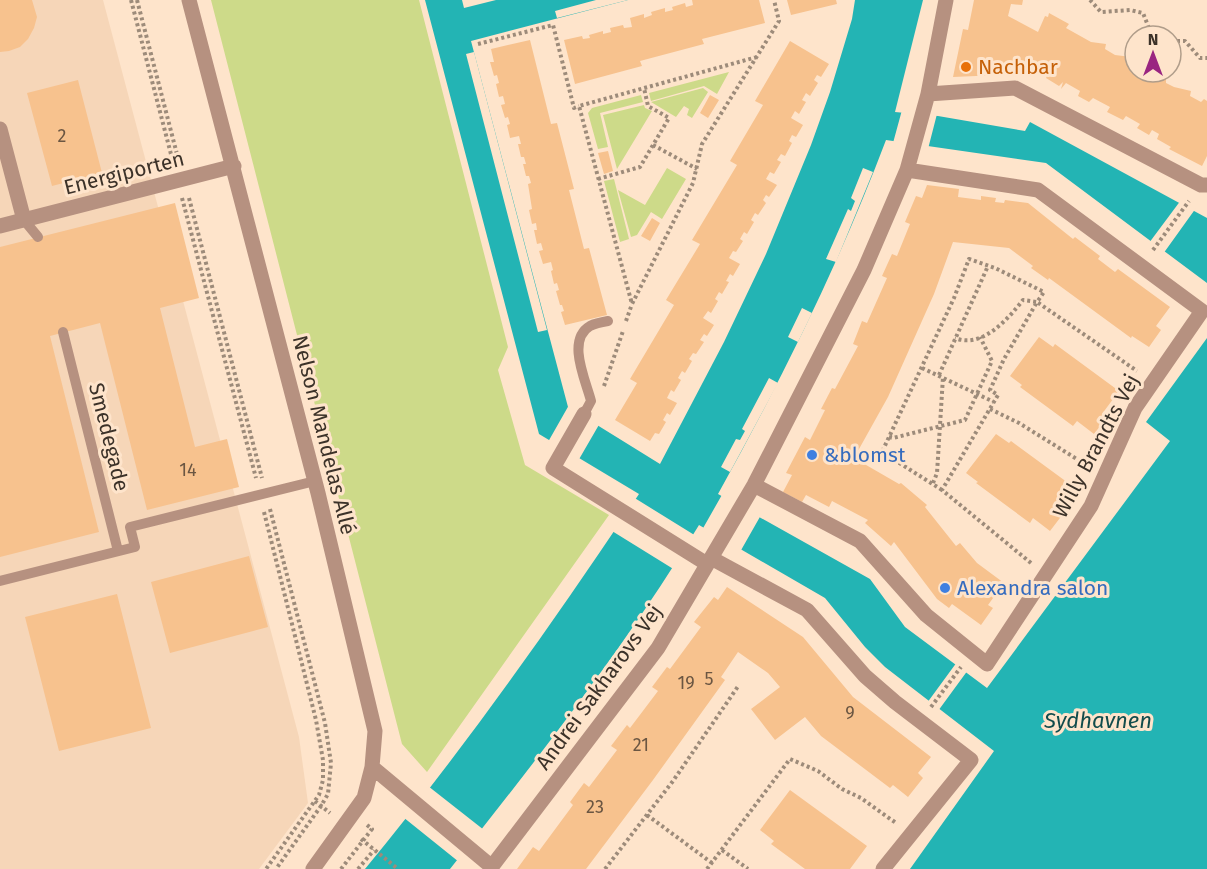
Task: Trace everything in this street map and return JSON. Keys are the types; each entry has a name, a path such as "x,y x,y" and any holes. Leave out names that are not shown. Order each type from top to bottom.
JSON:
{"street":[{"name":"Nelson Mandelas Allé","path":"189,0 315,481 375,731 372,767 364,798 313,869"},
{"path":"709,561 754,485 864,270 907,170 928,94 946,0"},
{"path":"928,94 1015,88 1201,185 1207,185"},
{"path":"0,129 24,220"},
{"name":"Energiporten","path":"0,226 234,166"},
{"name":"Willy Brandts Vej","path":"754,485 860,542 926,615 987,664 1091,506 1135,408 1202,311 1038,190 907,170"},
{"path":"587,407 553,468 687,551 807,610 865,676 971,760 883,869"},
{"name":"Andrei Sakharovs Vej","path":"491,868 658,648 709,561"},
{"path":"372,767 472,849 491,868"}],"lane":[{"path":"24,220 38,237"},
{"path":"587,407 578,346 580,337 586,329 608,321"},
{"name":"Smedegade","path":"63,332 118,551"},
{"path":"0,581 135,547 130,527 315,481"}],"path":[{"path":"131,0 325,723 331,764 328,794 276,869"},
{"path":"138,0 181,180"},
{"path":"587,407 606,383 632,304 693,183 702,144 779,21 774,0"},
{"path":"1090,0 1101,12 1130,10 1143,13 1147,24"},
{"path":"478,44 553,25 574,108 758,57"},
{"path":"1183,41 1200,58 1207,58"},
{"path":"598,179 640,167 669,118 648,105 644,88"},
{"path":"579,106 632,304"},
{"path":"653,145 697,169"},
{"path":"1154,248 1188,202"},
{"path":"942,490 998,395 990,390 1004,359 1044,292 969,259 954,298 882,452 933,483 1046,575"},
{"path":"933,483 937,473 941,426 941,376 955,338 988,266"},
{"path":"955,338 961,340 980,337 995,330 1023,300 1037,302 1152,382"},
{"path":"889,436 892,438 965,420 992,362 980,337"},
{"path":"922,368 994,402"},
{"path":"990,409 1019,423 1105,476"},
{"path":"263,494 316,720 323,760 323,780 319,795 266,869"},
{"path":"932,707 962,666"},
{"path":"605,869 674,781 739,686"},
{"path":"707,869 790,759 797,764 818,771 912,834"},
{"path":"647,815 712,863"},
{"path":"363,840 398,869"},
{"path":"358,869 374,850"},
{"path":"722,850 748,869"}],"shaded area":[{"path":"0,0 103,0 299,737 308,803 259,869 0,869"}],"green space":[{"path":"211,0 419,0 508,347 498,370 525,465 609,515 427,772 402,744"},
{"path":"729,72 717,94 704,86 651,101 649,93"},
{"path":"703,88 708,92 692,118 687,115 689,109 684,106 676,117 651,102"},
{"path":"641,95 643,102 600,113 608,147 598,149 588,113 592,108"},
{"path":"644,105 652,111 617,169 603,115"},
{"path":"667,168 686,179 662,219 651,212 637,235 631,237 618,190 645,205"},
{"path":"614,179 629,239 620,242 604,181"}],"water":[{"name":"Sydhavnen","path":"425,0 462,0 464,8 496,0 628,0 471,41 568,407 660,464 724,342 766,254 811,145 830,92 852,19 855,0 923,0 895,112 938,116 1025,131 1030,122 1207,218 1207,283 1046,163 886,140 809,320 718,494 870,579 905,627 987,688 1170,441 1146,422 1207,338 1207,869 910,869 994,751 885,667 865,647 825,598 699,525 611,658 450,869 365,869 507,685 639,494 539,434"}],"pier":[{"path":"596,0 628,0 557,18 555,11"},
{"path":"474,52 547,330 538,332 466,54"},
{"path":"902,110 937,114 928,149 893,143"},
{"path":"863,168 873,172 836,262 826,259 848,209 851,211 855,201 851,198"},
{"path":"1181,200 1196,208 1163,254 1149,243"},
{"path":"802,308 812,313 798,342 788,337"},
{"path":"769,378 778,383 730,472 721,467 736,439 740,440 745,431 742,429"},
{"path":"569,405 600,423 578,461 548,442"},
{"path":"723,493 761,515 740,552 702,530"},
{"path":"633,497 696,536 675,570 612,531"},
{"path":"957,662 968,670 938,711 927,703"},
{"path":"428,786 484,830 459,862 403,817"}],"building":[{"path":"0,0 32,0 37,17 28,39 20,47 0,52"},
{"path":"692,0 759,0 765,23 702,39 704,44 640,61 642,66 575,84 564,40 582,36 583,39 590,38 589,35 603,31 603,34 611,32 610,28 623,25 624,28 632,27 630,18 644,14 644,18 652,15 651,12 665,8 665,12 673,10 672,7 685,3 686,7 693,5"},
{"path":"787,0 836,0 837,4 791,15"},
{"path":"974,0 1023,0 1022,5 1011,4 1008,16 1038,32 1045,16 1048,17 1049,13 1069,24 1066,28 1091,42 1106,44 1105,49 1115,55 1123,56 1123,84 1168,84 1191,91 1190,96 1201,102 1204,99 1207,101 1207,156 1202,166 1169,149 1171,147 1157,139 1159,134 1152,130 1149,135 1137,128 1140,124 1126,116 1123,120 1107,112 1110,107 1093,98 1089,102 1078,96 1080,91 1066,83 1061,89 1063,82 1059,86 1046,78 1048,74 1033,66 1031,70 1022,65 1021,67 1003,68 999,75 953,77 963,29 968,30"},
{"path":"530,40 551,124 557,123 574,189 569,190 584,249 589,248 607,315 565,325 561,312 564,311 556,291 559,290 557,283 554,284 551,262 543,264 539,251 543,250 541,243 537,244 534,230 537,230 536,223 532,224 528,184 531,183 529,176 526,176 524,157 521,157 519,136 510,138 507,125 510,124 508,117 505,118 501,105 505,104 503,96 499,97 496,84 499,83 497,75 494,76 490,62 494,62 491,49"},
{"path":"790,41 829,64 821,77 817,75 814,80 818,83 810,96 806,93 802,100 806,102 799,114 795,111 791,118 803,125 796,137 792,135 789,141 792,143 785,156 781,154 777,160 781,162 774,174 770,172 766,179 777,185 769,197 766,195 763,200 766,203 758,215 755,213 751,220 754,222 747,234 744,232 740,239 743,241 729,258 740,264 733,276 730,274 726,281 729,282 722,294 719,292 715,299 718,301 711,313 708,311 703,318 714,325 707,336 704,334 700,340 704,342 696,354 693,353 689,359 692,361 685,373 682,371 678,378 681,380 674,392 671,390 667,398 677,403 670,415 667,413 663,420 666,422 659,434 655,433 650,441 615,420 637,383 630,379 674,305 666,300 700,244 692,240 737,165 730,161 763,105 755,101"},
{"path":"78,80 102,173 52,186 27,93"},
{"path":"710,95 719,100 708,118 700,113"},
{"path":"608,151 613,171 604,174 598,153"},
{"path":"927,185 959,189 958,197 981,200 981,196 996,198 995,202 1004,203 1005,200 1028,203 1073,239 1075,237 1100,256 1098,259 1115,272 1118,269 1170,307 1156,326 1161,330 1149,347 1132,336 1131,338 1049,278 1048,280 1031,268 1033,266 1009,248 953,242 934,294 888,397 854,458 899,484 901,483 927,505 925,507 956,546 960,543 977,563 1004,583 988,605 993,608 981,625 952,604 949,608 937,599 894,542 891,546 865,523 868,520 832,501 829,507 806,495 802,502 783,492 792,475 786,473 805,437 810,440 825,410 821,409 832,388 835,389 858,346 853,344 862,321 867,323 887,278 882,276 892,254 897,256 910,224 905,222 916,196 922,198"},
{"path":"175,203 199,298 160,308 195,447 227,439 239,487 147,510 100,323 50,336 99,532 0,557 0,247"},
{"path":"652,218 660,223 650,241 641,236"},
{"path":"1039,337 1053,347 1055,344 1119,391 1102,414 1107,417 1094,434 1077,421 1073,426 1020,387 1022,385 1010,376"},
{"path":"996,434 1009,443 1011,441 1075,488 1058,510 1063,514 1050,531 1033,518 1030,523 966,473"},
{"path":"249,556 268,627 170,653 151,582"},
{"path":"727,587 803,637 853,697 931,757 918,773 923,778 908,797 893,785 890,788 821,736 805,717 775,740 751,709 780,687 768,673 738,652 721,677 725,680 586,869 517,869 533,847 539,851 573,805 570,802 584,783 589,787 617,750 611,746 627,725 630,728 658,691 652,687 667,667 670,669 701,627 694,622 714,597 718,600"},
{"path":"117,594 151,728 59,751 25,617"},
{"path":"790,790 867,846 850,869 805,869 771,844 774,841 760,830"}],"place":[{"name":"Nachbar","path":"966,67"},
{"name":"&blomst","path":"812,455"},
{"name":"Alexandra salon","path":"945,588"}]}
